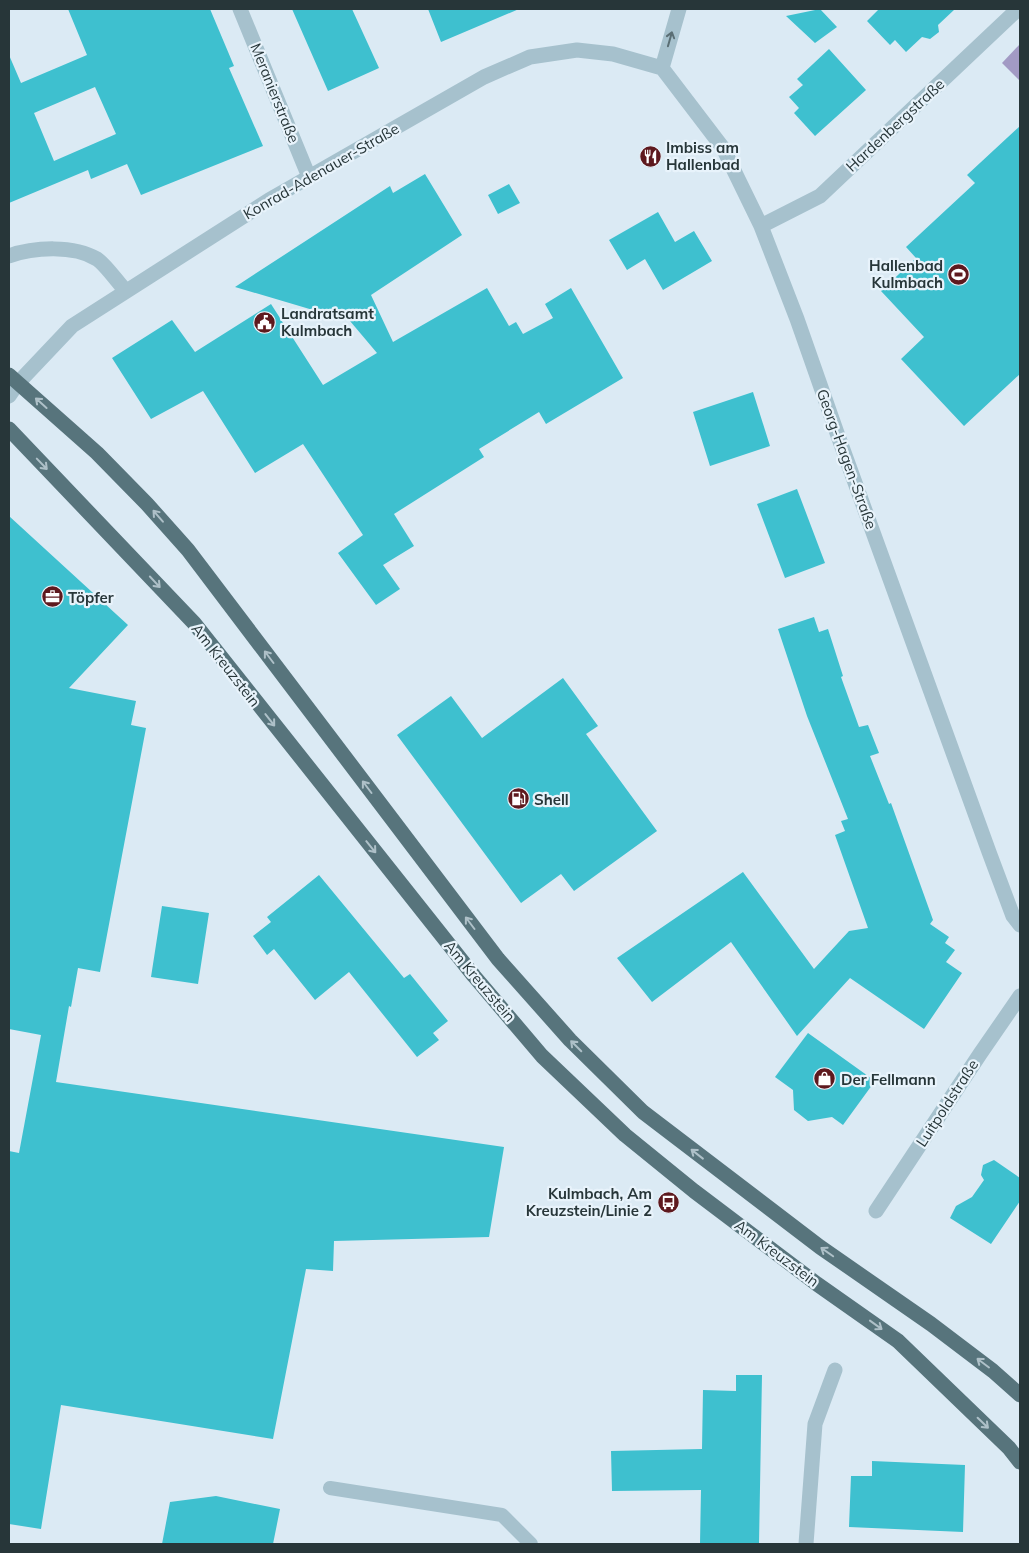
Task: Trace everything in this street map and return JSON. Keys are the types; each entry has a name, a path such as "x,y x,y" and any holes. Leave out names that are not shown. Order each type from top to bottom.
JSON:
{"main road":[{"name":"Am Kreuzstein","path":"13,379 97,453 147,504 188,550 498,959 570,1040 643,1112 820,1247 931,1324 993,1371 1020,1395"},
{"name":"Am Kreuzstein","path":"9,429 194,623 474,976 542,1056 625,1134 694,1191 898,1341 1010,1448 1020,1462"}],"street":[{"name":"Meranierstraße","path":"240,9 309,177"},
{"path":"662,68 679,9"},
{"name":"Hardenbergstraße","path":"761,226 820,196 1018,9"},
{"name":"Konrad-Adenauer-Straße","path":"9,396 13,379 72,326 269,200 484,76 530,58 577,50 613,54 662,68"},
{"name":"Georg-Hagen-Straße","path":"662,68 723,148 761,226 797,319 989,852 1013,916 1020,926"},
{"path":"9,256 41,250 70,249 98,260 126,292"},
{"name":"Luitpoldstraße","path":"876,1211 1020,996"},
{"path":"806,1544 815,1424 835,1370"}],"lane":[{"path":"330,1488 502,1515 530,1544"}],"shaded area":[{"path":"1020,44 1020,81 1002,63"}],"building":[{"path":"68,9 210,9 234,66 229,68 263,146 141,195 127,164 91,179 88,170 9,203 9,55 21,83 87,55","holes":["95,87 116,134 54,161 34,113"]},
{"path":"292,9 352,9 379,68 328,91"},
{"path":"428,9 519,9 441,42"},
{"path":"820,9 837,27 815,43 786,16"},
{"path":"879,9 955,9 938,25 939,32 930,39 922,37 906,52 895,40 890,45 867,21"},
{"path":"829,49 866,90 815,136 794,113 799,108 789,97 803,85 797,79"},
{"name":"Hallenbad Kulmbach","path":"1020,126 1020,374 964,426 901,359 924,337 881,291 916,258 906,247 975,183 967,175"},
{"path":"425,174 462,235 371,295 393,342 487,288 509,326 516,322 523,334 553,318 545,304 571,288 623,378 546,424 539,412 479,449 484,457 394,514 414,546 383,565 400,589 376,605 338,553 363,535 303,444 255,473 203,391 151,419 112,358 172,320 195,352 271,304 323,385 377,353 350,321 235,287 390,186 393,193"},
{"path":"509,184 520,203 498,214 488,195"},
{"path":"658,212 675,242 694,231 712,261 663,290 645,259 627,270 609,240"},
{"path":"753,392 770,446 710,466 693,412"},
{"path":"797,489 825,563 785,578 757,504"},
{"path":"9,516 128,625 69,688 136,701 131,725 146,728 100,972 78,968 71,1007 69,1006 56,1082 504,1147 489,1237 334,1241 333,1271 306,1269 273,1439 61,1405 41,1529 9,1524 9,1151 19,1153 41,1035 9,1029"},
{"path":"814,617 819,632 828,629 843,676 841,677 859,727 868,725 879,753 870,756 889,804 891,803 933,920 930,924 949,937 945,943 955,950 946,962 962,973 924,1029 850,978 797,1036 731,942 652,1002 617,958 743,872 814,969 849,931 868,928 835,835 845,831 841,821 848,819 807,716 778,629"},
{"path":"563,678 598,726 586,734 657,831 574,891 561,874 521,903 397,735 451,696 482,738"},
{"path":"319,875 404,978 410,974 448,1021 433,1033 439,1040 417,1057 349,972 315,1000 274,949 267,955 253,936 271,922 267,917"},
{"path":"162,906 209,913 198,984 151,977"},
{"name":"Der Fellmann","path":"808,1033 875,1081 843,1125 832,1117 808,1121 794,1110 793,1090 775,1077"},
{"path":"994,1160 1020,1178 1020,1201 991,1244 950,1218 956,1206 972,1197 984,1180 981,1175 983,1165"},
{"path":"736,1375 762,1375 759,1544 700,1544 701,1490 612,1491 611,1451 702,1449 703,1390 736,1391"},
{"path":"872,1461 965,1465 963,1532 849,1527 851,1476 872,1476"},
{"path":"216,1496 280,1509 273,1544 162,1544 170,1502"}],"place":[{"name":"Imbiss am Hallenbad","path":"650,156"},
{"name":"Hallenbad Kulmbach","path":"959,274"},
{"name":"Landratsamt Kulmbach","path":"265,322"},
{"name":"Töpfer","path":"52,597"},
{"name":"Shell","path":"518,799"},
{"name":"Der Fellmann","path":"825,1079"},
{"name":"Kulmbach, Am Kreuzstein/Linie 2","path":"668,1202"}]}
